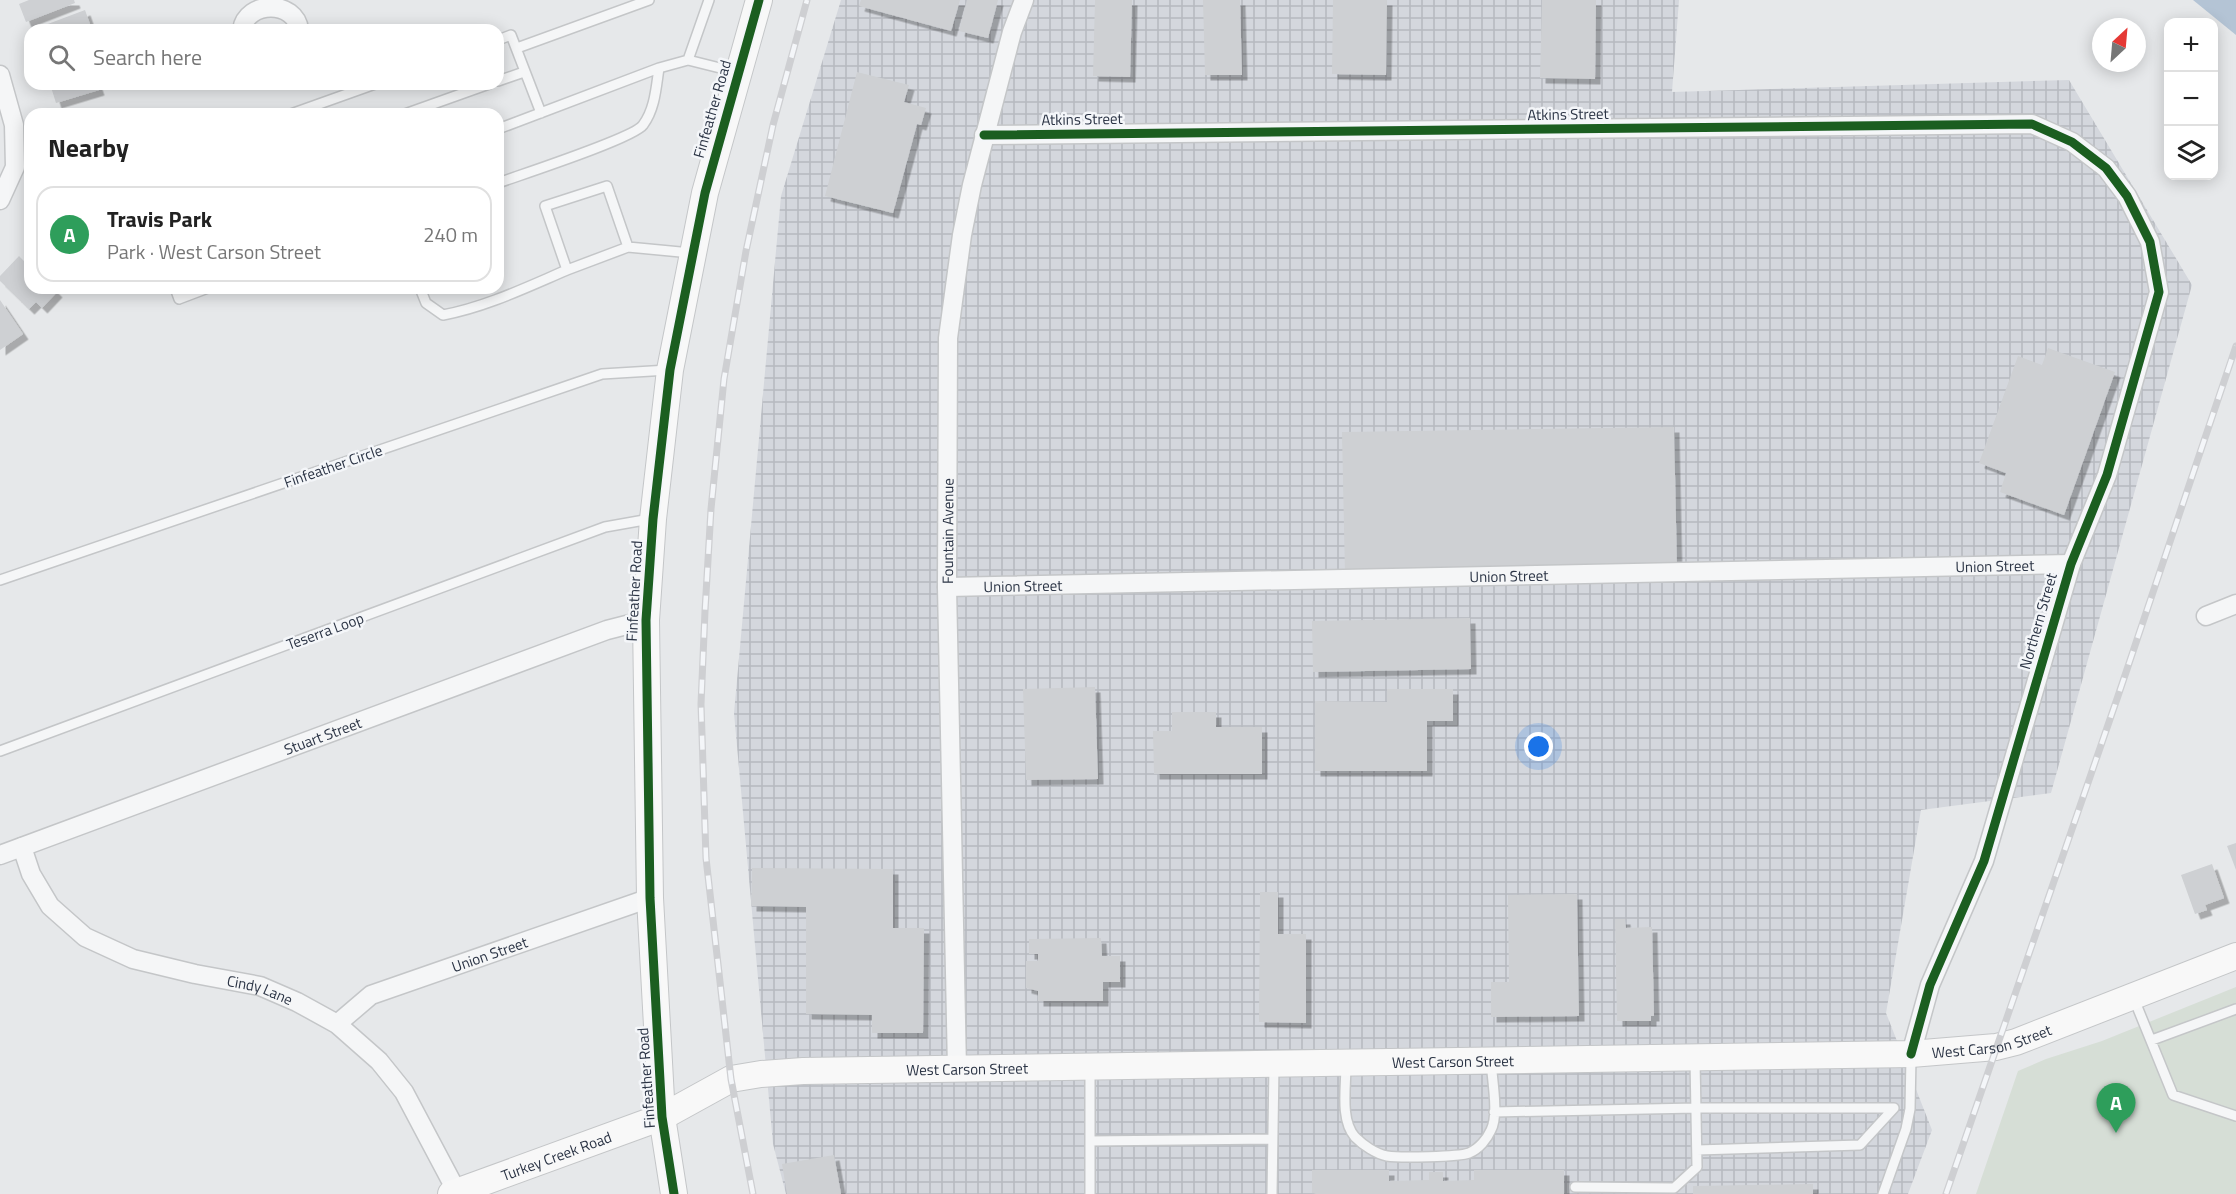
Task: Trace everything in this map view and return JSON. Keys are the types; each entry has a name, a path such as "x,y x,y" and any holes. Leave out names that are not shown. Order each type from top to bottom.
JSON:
{"street":[{"name":"Finfeather Road","path":"674,1194 662,1117 650,898 646,620 653,519 670,370 705,193 759,0"},
{"name":"Fountain Avenue","path":"957,1069 947,587 948,338 962,235 984,135 1012,32 1024,0"},
{"path":"244,24 247,14 260,1 279,2 288,6 298,24"},
{"path":"0,75 14,125 15,166 0,200"},
{"name":"Atkins Street","path":"984,135 2032,124 2080,148 2106,168 2127,196"},
{"name":"Northern Street","path":"1911,1054 1930,985 1984,861 2071,564 2107,475 2159,292 2150,242 2127,196"},
{"name":"Union Street","path":"947,587 2071,564"},
{"path":"2206,616 2236,604"},
{"name":"Stuart Street","path":"0,855 607,630 646,620"},
{"name":"Cindy Lane","path":"22,848 31,874 50,906 85,937 133,959 260,986 297,1002 337,1024 379,1061 404,1092 454,1193"},
{"name":"Union Street","path":"337,1024 371,995 650,898"},
{"name":"West Carson Street","path":"662,1117 731,1079 761,1074 1911,1054 1996,1047 2236,956"},
{"name":"Turkey Creek Road","path":"454,1193 662,1117"}],"lane":[{"path":"517,48 649,0"},
{"path":"688,60 709,0"},
{"path":"504,38 511,35 541,113"},
{"path":"504,127 659,68 688,60 738,73"},
{"path":"504,181 616,140 642,127 653,106 659,68"},
{"path":"504,79 524,72"},
{"path":"309,108 358,90"},
{"path":"422,108 472,90"},
{"path":"567,270 545,206 607,186 627,247"},
{"path":"422,294 426,303 443,315 489,302 627,247 693,253"},
{"path":"177,294 179,299 192,294"},
{"name":"Finfeather Circle","path":"0,580 602,374 670,370"},
{"name":"Teserra Loop","path":"0,751 605,527 653,519"},
{"path":"2133,996 2173,1095 2236,1116"},
{"path":"2152,1040 2236,1010"},
{"path":"1882,1194 1906,1129 1910,1109 1911,1054"},
{"path":"1575,1187 1674,1188 1697,1167 1695,1057"},
{"path":"1346,1063 1347,1121 1355,1136 1372,1150 1386,1156 1460,1156 1472,1152 1493,1128 1491,1061"},
{"path":"1272,1194 1274,1064"},
{"path":"1090,1067 1090,1194"},
{"path":"1494,1112 1696,1108 1910,1109"},
{"path":"1697,1150 1860,1145 1894,1108"},
{"path":"1090,1141 1272,1139"}],"shaded area":[{"path":"841,0 1679,0 1672,92 2069,80 2192,285 2051,793 1921,810 1886,1013 1932,1130 1908,1194 786,1194 773,1144 734,713 781,196"},
{"path":"2236,987 2236,1194 1976,1194 2018,1071 2046,1059 2102,1041"}],"water":[{"path":"2193,0 2236,0 2236,35 2218,18"}],"building":[{"path":"29,0 74,0 75,3 26,22 19,4"},
{"path":"861,0 960,0 951,31 859,6"},
{"path":"967,0 998,0 988,38 959,31"},
{"path":"1095,0 1132,0 1130,77 1093,76"},
{"path":"1203,0 1240,0 1242,75 1205,75"},
{"path":"1333,0 1387,0 1386,75 1332,74"},
{"path":"1542,0 1596,0 1595,79 1540,78"},
{"path":"85,10 90,24 48,24"},
{"path":"857,72 909,85 904,102 926,108 921,125 917,124 893,213 825,196"},
{"path":"52,90 99,90 56,103"},
{"path":"19,256 24,261 24,294 55,294 42,308 36,302 29,309 0,281 0,276"},
{"path":"0,300 23,334 0,350"},
{"path":"2048,348 2115,372 2064,515 2000,492 2006,473 1979,463 2018,356 2042,365"},
{"path":"1674,427 1677,570 1345,575 1342,432"},
{"path":"1470,618 1471,669 1313,672 1312,621"},
{"path":"1095,687 1098,779 1026,780 1023,689"},
{"path":"1387,689 1453,689 1453,721 1427,721 1427,771 1315,771 1315,701 1387,702"},
{"path":"1172,712 1216,712 1216,727 1262,727 1262,774 1154,774 1153,731 1172,731"},
{"path":"2236,843 2236,870 2227,846"},
{"path":"2212,864 2224,898 2205,905 2207,910 2195,914 2181,875"},
{"path":"752,868 893,869 893,928 924,928 923,1033 872,1033 872,1015 806,1014 806,907 751,906"},
{"path":"1260,892 1278,892 1278,934 1306,934 1306,1023 1259,1022"},
{"path":"1577,894 1579,1016 1491,1017 1491,982 1509,982 1508,895"},
{"path":"1615,919 1625,919 1626,928 1652,927 1654,1016 1651,1016 1651,1021 1617,1021"},
{"path":"1101,938 1102,956 1120,956 1120,982 1103,982 1103,1001 1038,1001 1038,991 1026,988 1026,961 1038,961 1038,954 1029,954 1029,939"},
{"path":"834,1155 841,1194 787,1194 782,1164"},
{"path":"1312,1170 1389,1170 1389,1181 1429,1180 1429,1172 1443,1172 1443,1181 1474,1180 1474,1170 1564,1170 1564,1194 1316,1194 1312,1193"},
{"path":"1813,1184 1813,1194 1693,1194 1693,1186"}],"railway":[{"path":"753,1194 731,1079 706,858 701,704 705,611 711,509 724,379 746,251 773,125 807,0"},
{"path":"1946,1194 2236,346"}],"cycle path":[{"path":"674,1194 662,1117 650,898 646,620 653,519 670,370 705,193 759,0"},
{"path":"984,135 2032,124 2072,142 2106,168 2127,196 2150,242 2159,292 2107,475 2071,564 1984,861 1930,985 1911,1054"}],"place":[{"name":"Travis Park","path":"2116,1133"}]}
